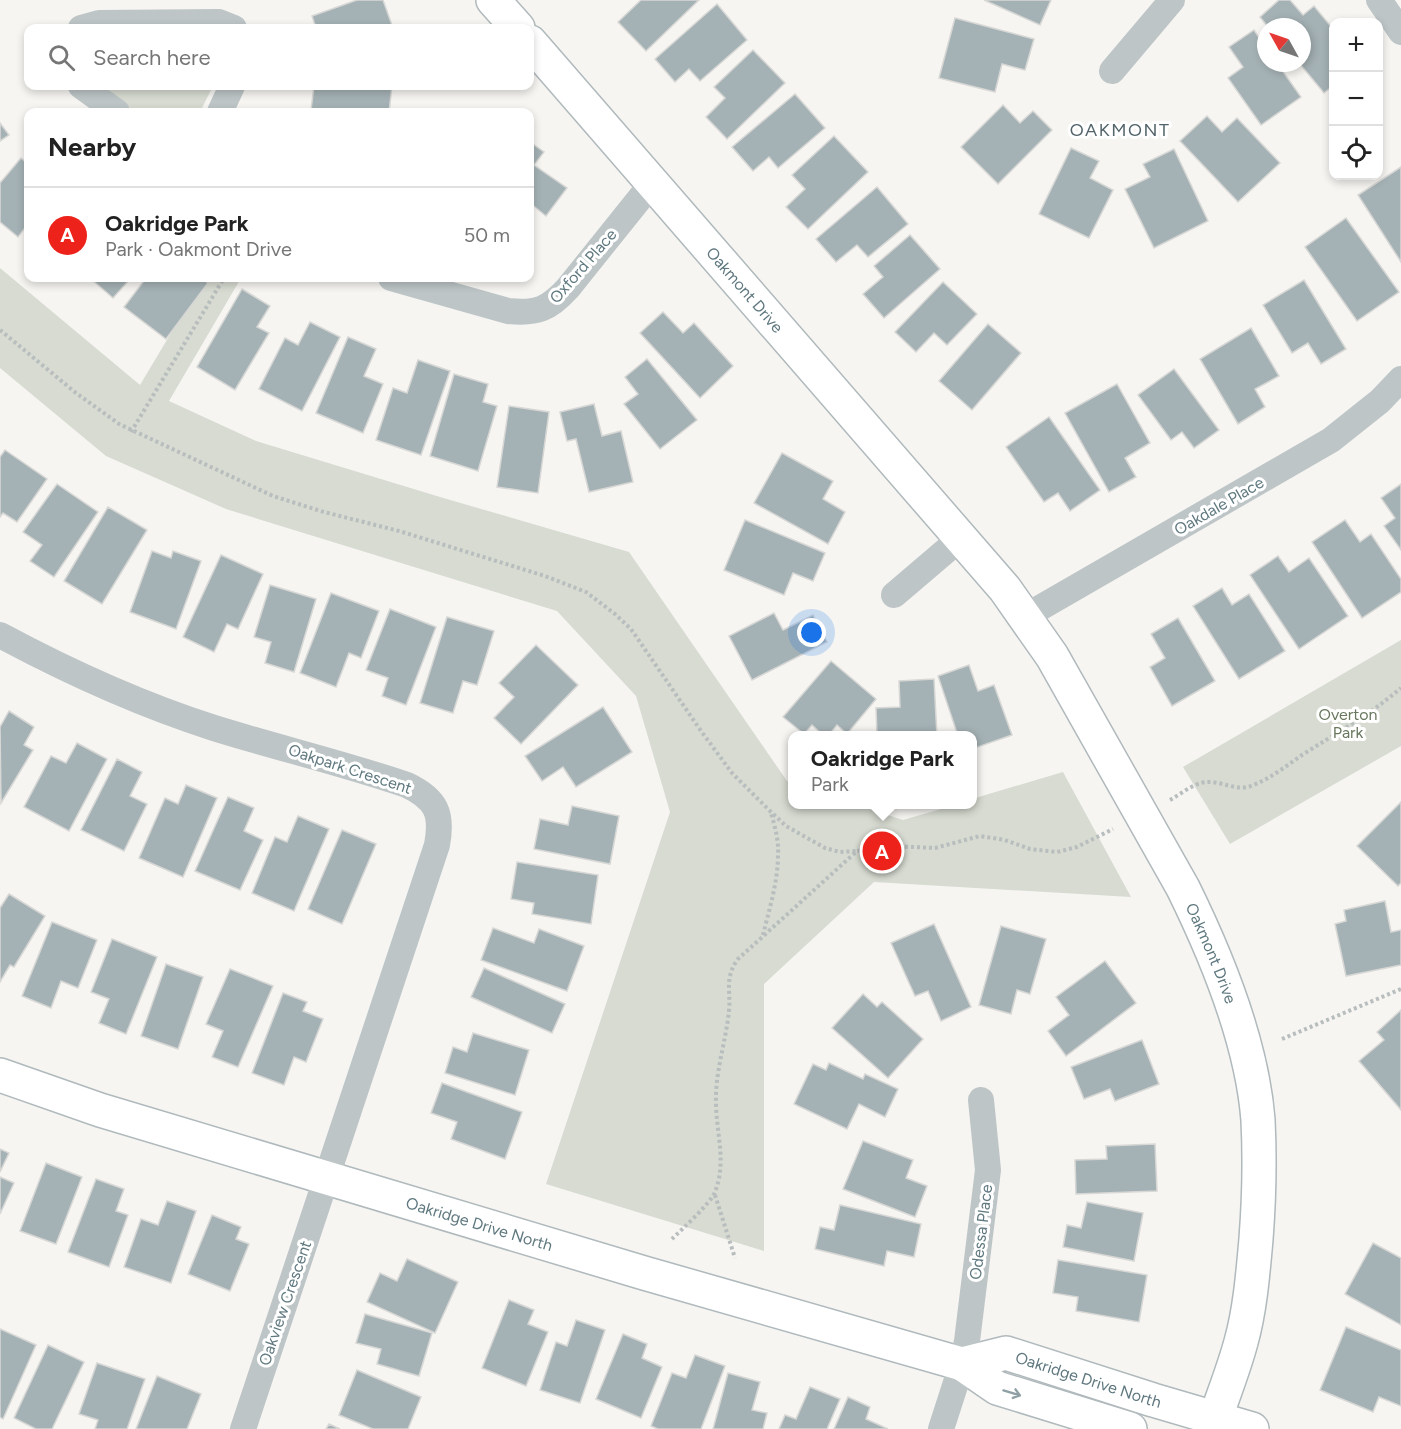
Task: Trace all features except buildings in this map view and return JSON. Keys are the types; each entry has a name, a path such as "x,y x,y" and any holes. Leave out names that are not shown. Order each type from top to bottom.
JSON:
{"street":[{"path":"493,0 514,24"},
{"path":"1112,71 1172,0"},
{"path":"1379,0 1401,32"},
{"path":"95,24 219,22 224,24"},
{"name":"Oakmont Drive","path":"534,47 962,537 1026,616 1052,656 1199,920 1224,981 1246,1052 1258,1119 1259,1196 1253,1272 1241,1341 1214,1424"},
{"path":"87,90 111,108"},
{"path":"222,108 230,90"},
{"name":"Oxford Place","path":"405,282 508,311 523,313 542,310 556,301 568,288 653,182"},
{"name":"Oakdale Place","path":"1026,616 1331,440 1380,401 1401,379"},
{"path":"894,595 962,537"},
{"name":"Oakpark Crescent","path":"0,634 60,667 110,690 213,727 391,780 420,791 432,802 439,815 440,831 437,845 328,1177"},
{"name":"Oakridge Drive North","path":"0,1075 100,1110 644,1273 962,1364 997,1388 1130,1429"},
{"name":"Odessa Place","path":"940,1429 962,1364 967,1341 988,1170 981,1100"},
{"name":"Oakview Crescent","path":"243,1429 328,1177"},
{"name":"Oakridge Drive North","path":"962,1364 1006,1353 1214,1424 1252,1429"}],"path":[{"path":"131,432 222,282"},
{"path":"0,330 76,393 131,432 273,496 399,531 545,576 586,592 631,629 732,773 786,826 825,848 840,852 888,846 935,848 980,836 1005,840 1030,849 1057,852 1077,847 1117,827"},
{"path":"1166,802 1195,785 1209,782 1236,788 1249,787 1376,710 1401,688"},
{"path":"763,936 776,878 778,855 777,834 771,812"},
{"path":"735,1258 715,1195 721,1153 716,1090 728,1020 728,979 738,959 857,851"},
{"path":"1282,1039 1401,989"},
{"path":"672,1239 715,1195"}],"green space":[{"path":"107,90 211,90 202,108 130,108"},
{"path":"0,268 140,385 202,282 239,282 169,401 256,441 629,552 788,781 788,809 869,809 903,820 941,809 977,809 977,798 1063,772 1131,897 874,882 764,984 764,1251 546,1184 670,812 636,696 557,611 226,509 106,456 0,368"},
{"name":"Overton Park","path":"1401,640 1401,746 1230,844 1183,767"}],"place":[{"name":"Oakridge Park","path":"882,851"}],"district":[{"name":"OAKMONT","path":"1120,130"}]}
